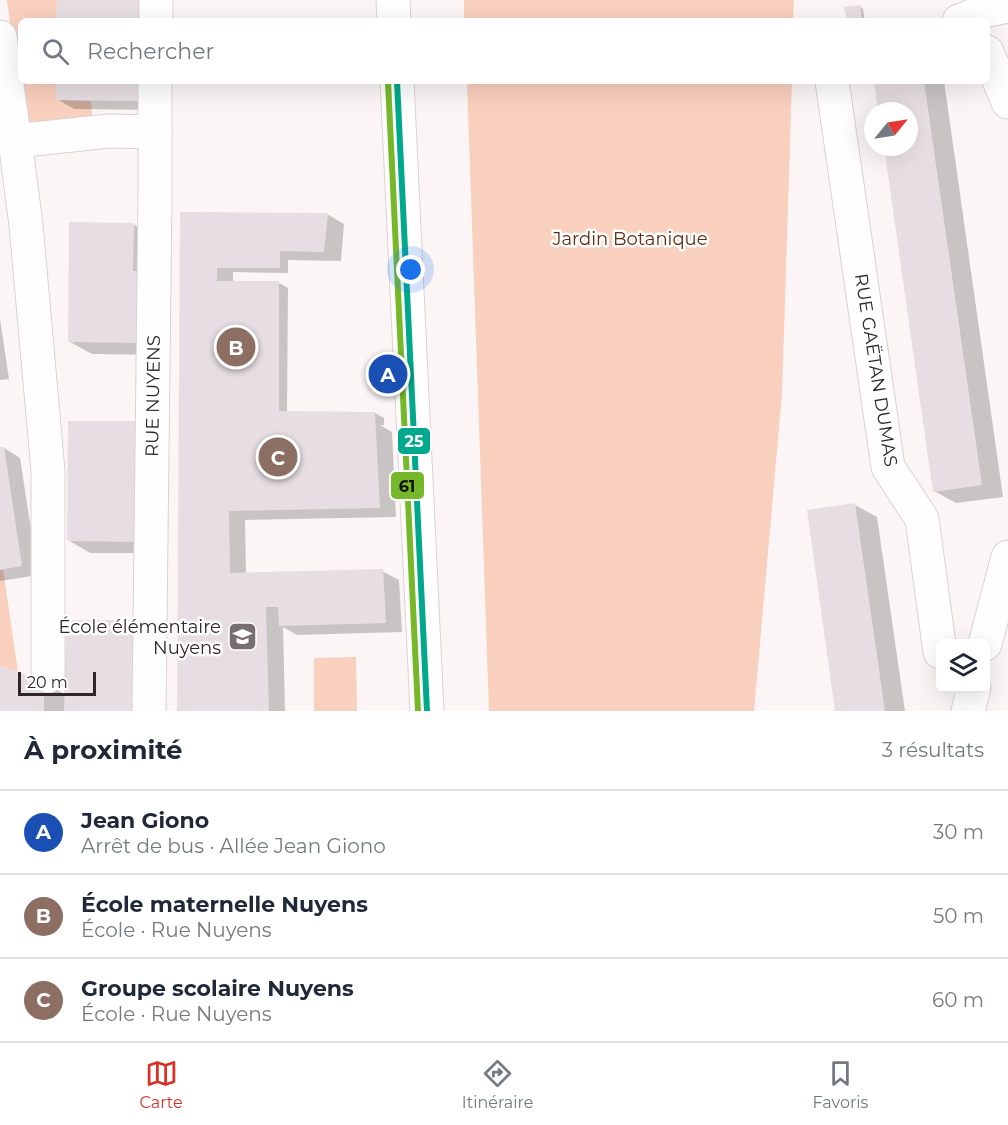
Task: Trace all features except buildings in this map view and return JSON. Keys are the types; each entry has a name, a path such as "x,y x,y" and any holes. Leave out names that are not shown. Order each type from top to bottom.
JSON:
{"street":[{"path":"156,0 156,18"},
{"path":"393,0 394,18"},
{"path":"969,14 1008,6"},
{"path":"0,38 26,221 48,471 48,676"},
{"path":"990,59 1008,102"},
{"name":"RUE NUYENS","path":"149,711 155,84"},
{"path":"397,84 427,711"},
{"name":"RUE GAËTAN DUMAS","path":"832,84 888,467 922,519 938,639"},
{"path":"16,150 109,131 155,132"},
{"path":"986,639 1008,557"},
{"path":"968,711 973,693"}],"green space":[{"path":"7,0 57,0 56,18 18,18 18,84"},
{"path":"464,0 794,0 793,18 464,18"},
{"path":"18,84 56,84 56,100 91,101 93,123 23,122"},
{"name":"Jardin Botanique","path":"467,84 792,84 782,394 754,711 489,711"},
{"path":"3,569 18,672 0,666 0,570"},
{"path":"356,657 357,711 314,711 314,658"}],"transit line":[{"name":"61","path":"388,84 418,711"},
{"name":"25","path":"397,84 427,711"}],"place":[{"name":"École maternelle Nuyens","path":"236,347"},
{"name":"Jean Giono","path":"388,374"},
{"name":"Groupe scolaire Nuyens","path":"278,457"},
{"name":"École élémentaire Nuyens","path":"242,637"}]}
